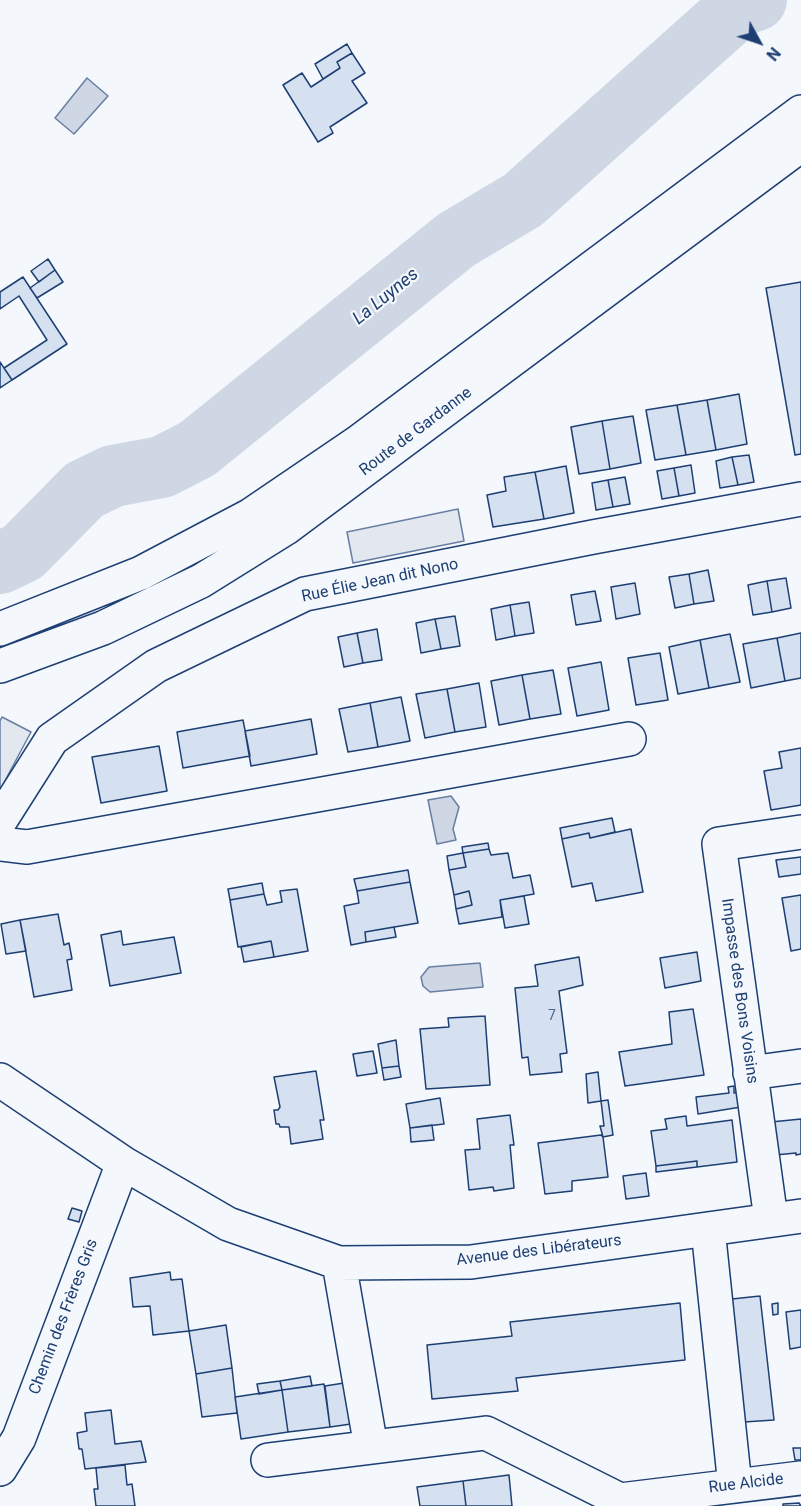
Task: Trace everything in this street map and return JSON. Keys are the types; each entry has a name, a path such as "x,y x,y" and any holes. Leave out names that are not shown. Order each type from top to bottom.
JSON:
{"street":[{"name":"Route de Gardanne","path":"0,630 141,573 251,515 357,443 801,112"},
{"name":"Route de Gardanne","path":"0,666 103,628 172,595 201,581 286,528 801,145"},
{"name":"Rue Élie Jean dit Nono","path":"0,821 52,739 156,666 305,594 801,499"},
{"path":"0,844 27,847 629,739"},
{"name":"Impasse des Bons Voisins","path":"786,1218 750,1073 719,844 801,832"},
{"path":"750,1073 801,1066"},
{"name":"Avenue des Libérateurs","path":"0,1080 123,1163 228,1224 339,1263 471,1262 786,1218"},
{"name":"Chemin des Frères Gris","path":"0,1469 19,1438 123,1163"},
{"path":"708,1229 735,1485"},
{"path":"339,1263 371,1447"},
{"path":"268,1460 486,1432 621,1503"},
{"name":"Rue Alcide","path":"621,1503 735,1485 801,1478"}],"shaded area":[{"path":"87,78 108,96 74,134 55,118"},
{"path":"458,509 464,541 353,563 347,532"},
{"path":"2,717 31,732 0,790 0,721"},
{"path":"451,796 459,807 453,829 456,840 437,844 428,800"},
{"path":"480,963 483,987 430,992 423,986 421,977 429,967"}],"building":[{"path":"347,44 352,53 337,62 340,68 323,79 315,64"},
{"path":"352,53 365,73 352,81 367,103 330,127 333,133 318,142 283,85 302,73 311,87 340,68 337,62"},
{"path":"48,259 55,270 39,282 31,271"},
{"path":"55,270 63,282 37,298 30,288"},
{"path":"23,277 67,344 12,380 4,368 47,340 19,296 0,309 0,292"},
{"path":"801,282 801,454 795,455 766,288"},
{"path":"0,362 12,380 0,388"},
{"path":"739,394 747,444 716,450 707,400"},
{"path":"707,400 716,450 686,455 677,405"},
{"path":"677,405 686,455 655,460 646,410"},
{"path":"633,416 641,463 610,469 602,421"},
{"path":"602,421 610,469 579,474 571,427"},
{"path":"749,455 754,482 738,485 732,457"},
{"path":"732,457 738,485 720,488 716,461"},
{"path":"691,465 695,493 679,496 674,468"},
{"path":"566,466 574,513 544,519 535,472"},
{"path":"674,468 679,496 662,499 657,471"},
{"path":"535,472 544,519 493,527 487,495 506,491 504,477"},
{"path":"625,477 630,504 613,507 608,480"},
{"path":"608,480 613,507 596,510 592,483"},
{"path":"708,570 714,601 694,604 689,574"},
{"path":"689,574 694,604 675,608 669,577"},
{"path":"786,578 791,608 772,612 767,581"},
{"path":"767,581 772,612 753,615 748,585"},
{"path":"635,583 640,614 616,619 611,587"},
{"path":"595,591 601,621 576,625 571,595"},
{"path":"529,602 534,633 515,636 510,605"},
{"path":"510,605 515,636 496,640 491,609"},
{"path":"455,616 460,646 441,649 435,619"},
{"path":"435,619 441,649 421,653 416,623"},
{"path":"377,629 382,660 363,663 357,633"},
{"path":"357,633 363,663 344,667 338,637"},
{"path":"801,633 801,678 785,681 777,638"},
{"path":"730,634 740,682 709,688 700,640"},
{"path":"777,638 785,681 751,688 743,644"},
{"path":"700,640 709,688 678,694 669,647"},
{"path":"660,653 668,700 636,705 628,658"},
{"path":"601,662 609,710 577,716 568,668"},
{"path":"553,670 561,714 530,719 522,675"},
{"path":"522,675 530,719 499,725 491,681"},
{"path":"479,683 486,727 455,732 447,689"},
{"path":"447,689 455,732 425,738 416,694"},
{"path":"401,697 410,741 378,747 370,703"},
{"path":"370,703 378,747 348,752 339,709"},
{"path":"311,719 317,754 251,766 245,731"},
{"path":"243,720 250,756 183,768 177,732"},
{"path":"159,746 167,791 101,803 92,757"},
{"path":"801,748 801,805 771,810 764,771 782,768 779,752"},
{"path":"612,818 615,832 590,838 589,833 562,839 560,828"},
{"path":"631,829 643,892 596,901 592,883 572,887 562,839 589,833 590,838"},
{"path":"488,843 489,849 463,853 462,847"},
{"path":"489,849 491,855 508,853 513,878 530,875 534,894 500,900 502,917 459,924 456,909 472,905 469,891 454,895 449,870 466,867 463,853"},
{"path":"463,853 466,867 449,870 447,856"},
{"path":"801,857 801,874 779,877 776,860"},
{"path":"408,870 410,882 357,891 354,879"},
{"path":"410,882 418,923 365,932 366,942 351,945 344,906 359,903 357,891"},
{"path":"262,883 264,894 230,900 228,889"},
{"path":"297,889 308,951 274,957 271,941 238,947 230,900 264,894 267,905 282,902 280,891"},
{"path":"469,891 472,905 456,909 454,895"},
{"path":"801,895 801,949 791,951 782,898"},
{"path":"524,896 529,924 505,928 500,900"},
{"path":"58,914 64,945 69,943 72,959 67,960 72,990 34,997 20,920"},
{"path":"20,920 26,951 6,954 1,924"},
{"path":"394,927 396,937 366,942 365,932"},
{"path":"121,931 123,945 174,937 181,973 110,986 101,935"},
{"path":"271,941 274,957 244,962 241,947"},
{"path":"697,952 701,981 665,988 660,958"},
{"path":"579,957 583,985 559,991 567,1053 560,1054 562,1072 530,1075 528,1057 522,1058 515,988 538,986 535,965"},
{"path":"693,1009 704,1075 625,1086 619,1052 672,1044 669,1012"},
{"path":"485,1016 490,1085 426,1089 420,1029 449,1027 448,1018"},
{"path":"396,1040 399,1066 382,1068 378,1044"},
{"path":"373,1051 377,1073 357,1076 353,1054"},
{"path":"399,1066 401,1077 384,1080 382,1068"},
{"path":"316,1071 324,1120 320,1120 323,1139 291,1144 289,1127 280,1127 276,1124 274,1110 280,1107 274,1077"},
{"path":"598,1072 601,1101 588,1103 586,1074"},
{"path":"734,1086 734,1093 738,1092 741,1107 698,1114 696,1097 729,1093 728,1087"},
{"path":"440,1098 444,1124 410,1128 406,1104"},
{"path":"608,1100 613,1135 603,1137 600,1126 604,1126 601,1101"},
{"path":"510,1115 514,1145 510,1145 514,1188 494,1191 493,1187 469,1190 465,1150 480,1149 477,1119"},
{"path":"686,1116 687,1126 732,1120 737,1162 697,1167 697,1161 656,1166 651,1131 667,1129 665,1119"},
{"path":"801,1119 801,1154 775,1155 771,1122"},
{"path":"432,1125 434,1140 411,1142 410,1128"},
{"path":"601,1135 608,1177 572,1181 572,1191 545,1194 538,1143"},
{"path":"697,1161 697,1167 656,1172 656,1166"},
{"path":"646,1173 649,1196 626,1199 623,1176"},
{"path":"72,1208 82,1211 79,1222 68,1219"},
{"path":"170,1272 171,1280 182,1279 189,1331 153,1335 150,1306 133,1307 130,1278"},
{"path":"760,1296 774,1420 744,1422 732,1299"},
{"path":"680,1303 685,1360 516,1378 518,1391 432,1399 427,1345 512,1336 510,1322"},
{"path":"778,1303 778,1314 773,1315 772,1304"},
{"path":"801,1310 801,1347 790,1349 786,1312"},
{"path":"226,1325 232,1368 196,1374 189,1331"},
{"path":"232,1368 237,1413 202,1417 196,1374"},
{"path":"310,1376 312,1386 282,1390 280,1381"},
{"path":"280,1381 282,1390 259,1394 257,1384"},
{"path":"344,1383 351,1424 330,1427 325,1386"},
{"path":"324,1384 330,1427 288,1432 282,1390"},
{"path":"282,1390 288,1432 241,1439 235,1397"},
{"path":"111,1410 115,1444 141,1441 146,1462 85,1469 77,1433 87,1431 85,1413"},
{"path":"793,1448 801,1448 801,1460 795,1460"},
{"path":"125,1465 127,1485 132,1484 135,1506 96,1506 94,1489 98,1489 96,1468"},
{"path":"509,1475 512,1506 466,1506 463,1481"},
{"path":"463,1481 466,1506 420,1506 417,1487"},
{"path":"799,1503 801,1506 783,1506 783,1504"}],"waterway":[{"name":"La Luynes","path":"0,563 23,552 84,490 113,476 162,467 197,449 456,240 523,200 741,5 756,0"}]}
